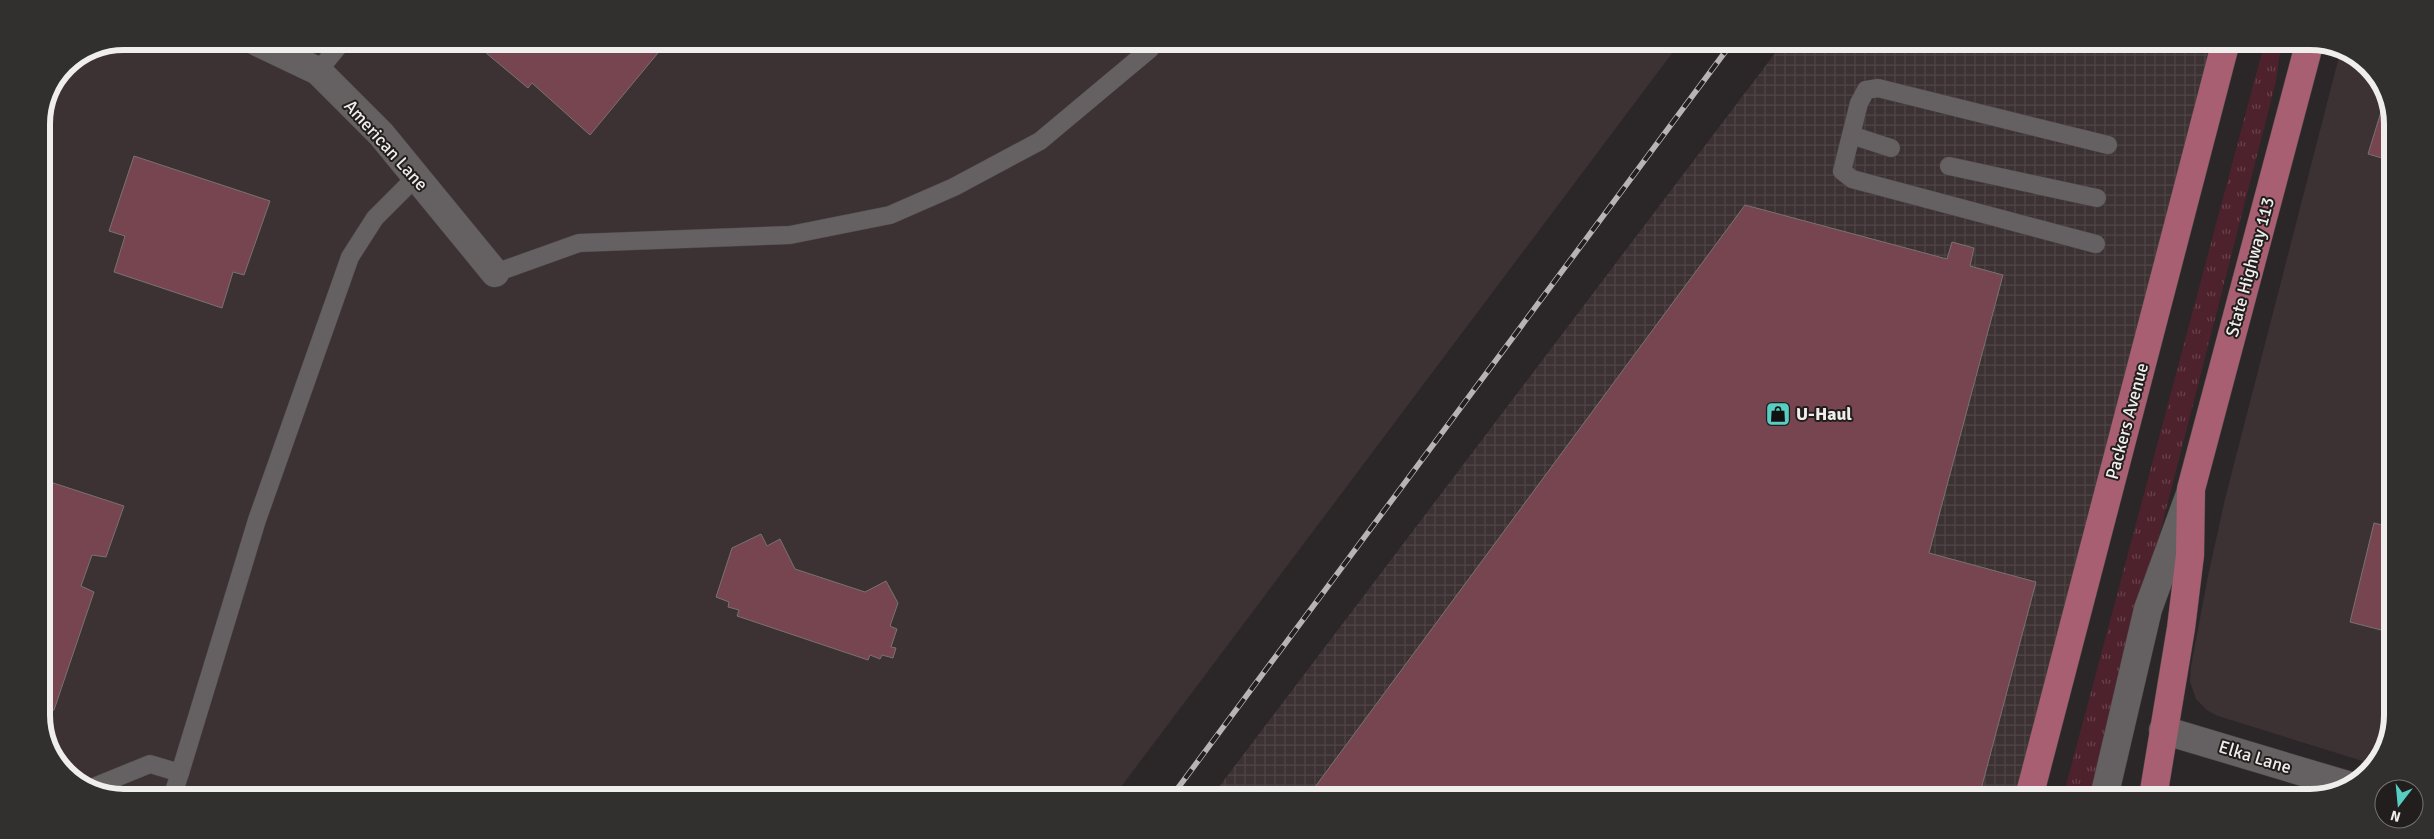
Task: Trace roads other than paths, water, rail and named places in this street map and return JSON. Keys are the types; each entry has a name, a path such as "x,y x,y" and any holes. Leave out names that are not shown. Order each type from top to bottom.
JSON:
{"main road":[{"name":"Packers Avenue","path":"2031,789 2224,50"},
{"name":"State Highway 113","path":"2154,789 2181,628 2190,555 2192,489 2308,50"}],"street":[{"name":"American Lane","path":"274,50 318,71 381,134 495,273"},
{"path":"2106,789 2148,609 2192,489"},
{"name":"Elka Lane","path":"2163,730 2339,783"}],"lane":[{"path":"318,71 335,50"},
{"path":"495,273 579,244 790,235 890,215 954,187 1040,141 1149,50"},
{"path":"2096,244 1852,179 1842,171 1859,103 1866,90 1878,88 2108,144"},
{"path":"1851,135 1891,148"},
{"path":"1949,166 2097,198"},
{"path":"175,789 257,520 350,257 374,218 416,177"},
{"path":"99,785 150,764 180,773"}],"railway":[{"path":"1177,789 1727,50"}],"place":[{"name":"U-Haul","path":"1778,414"}]}
